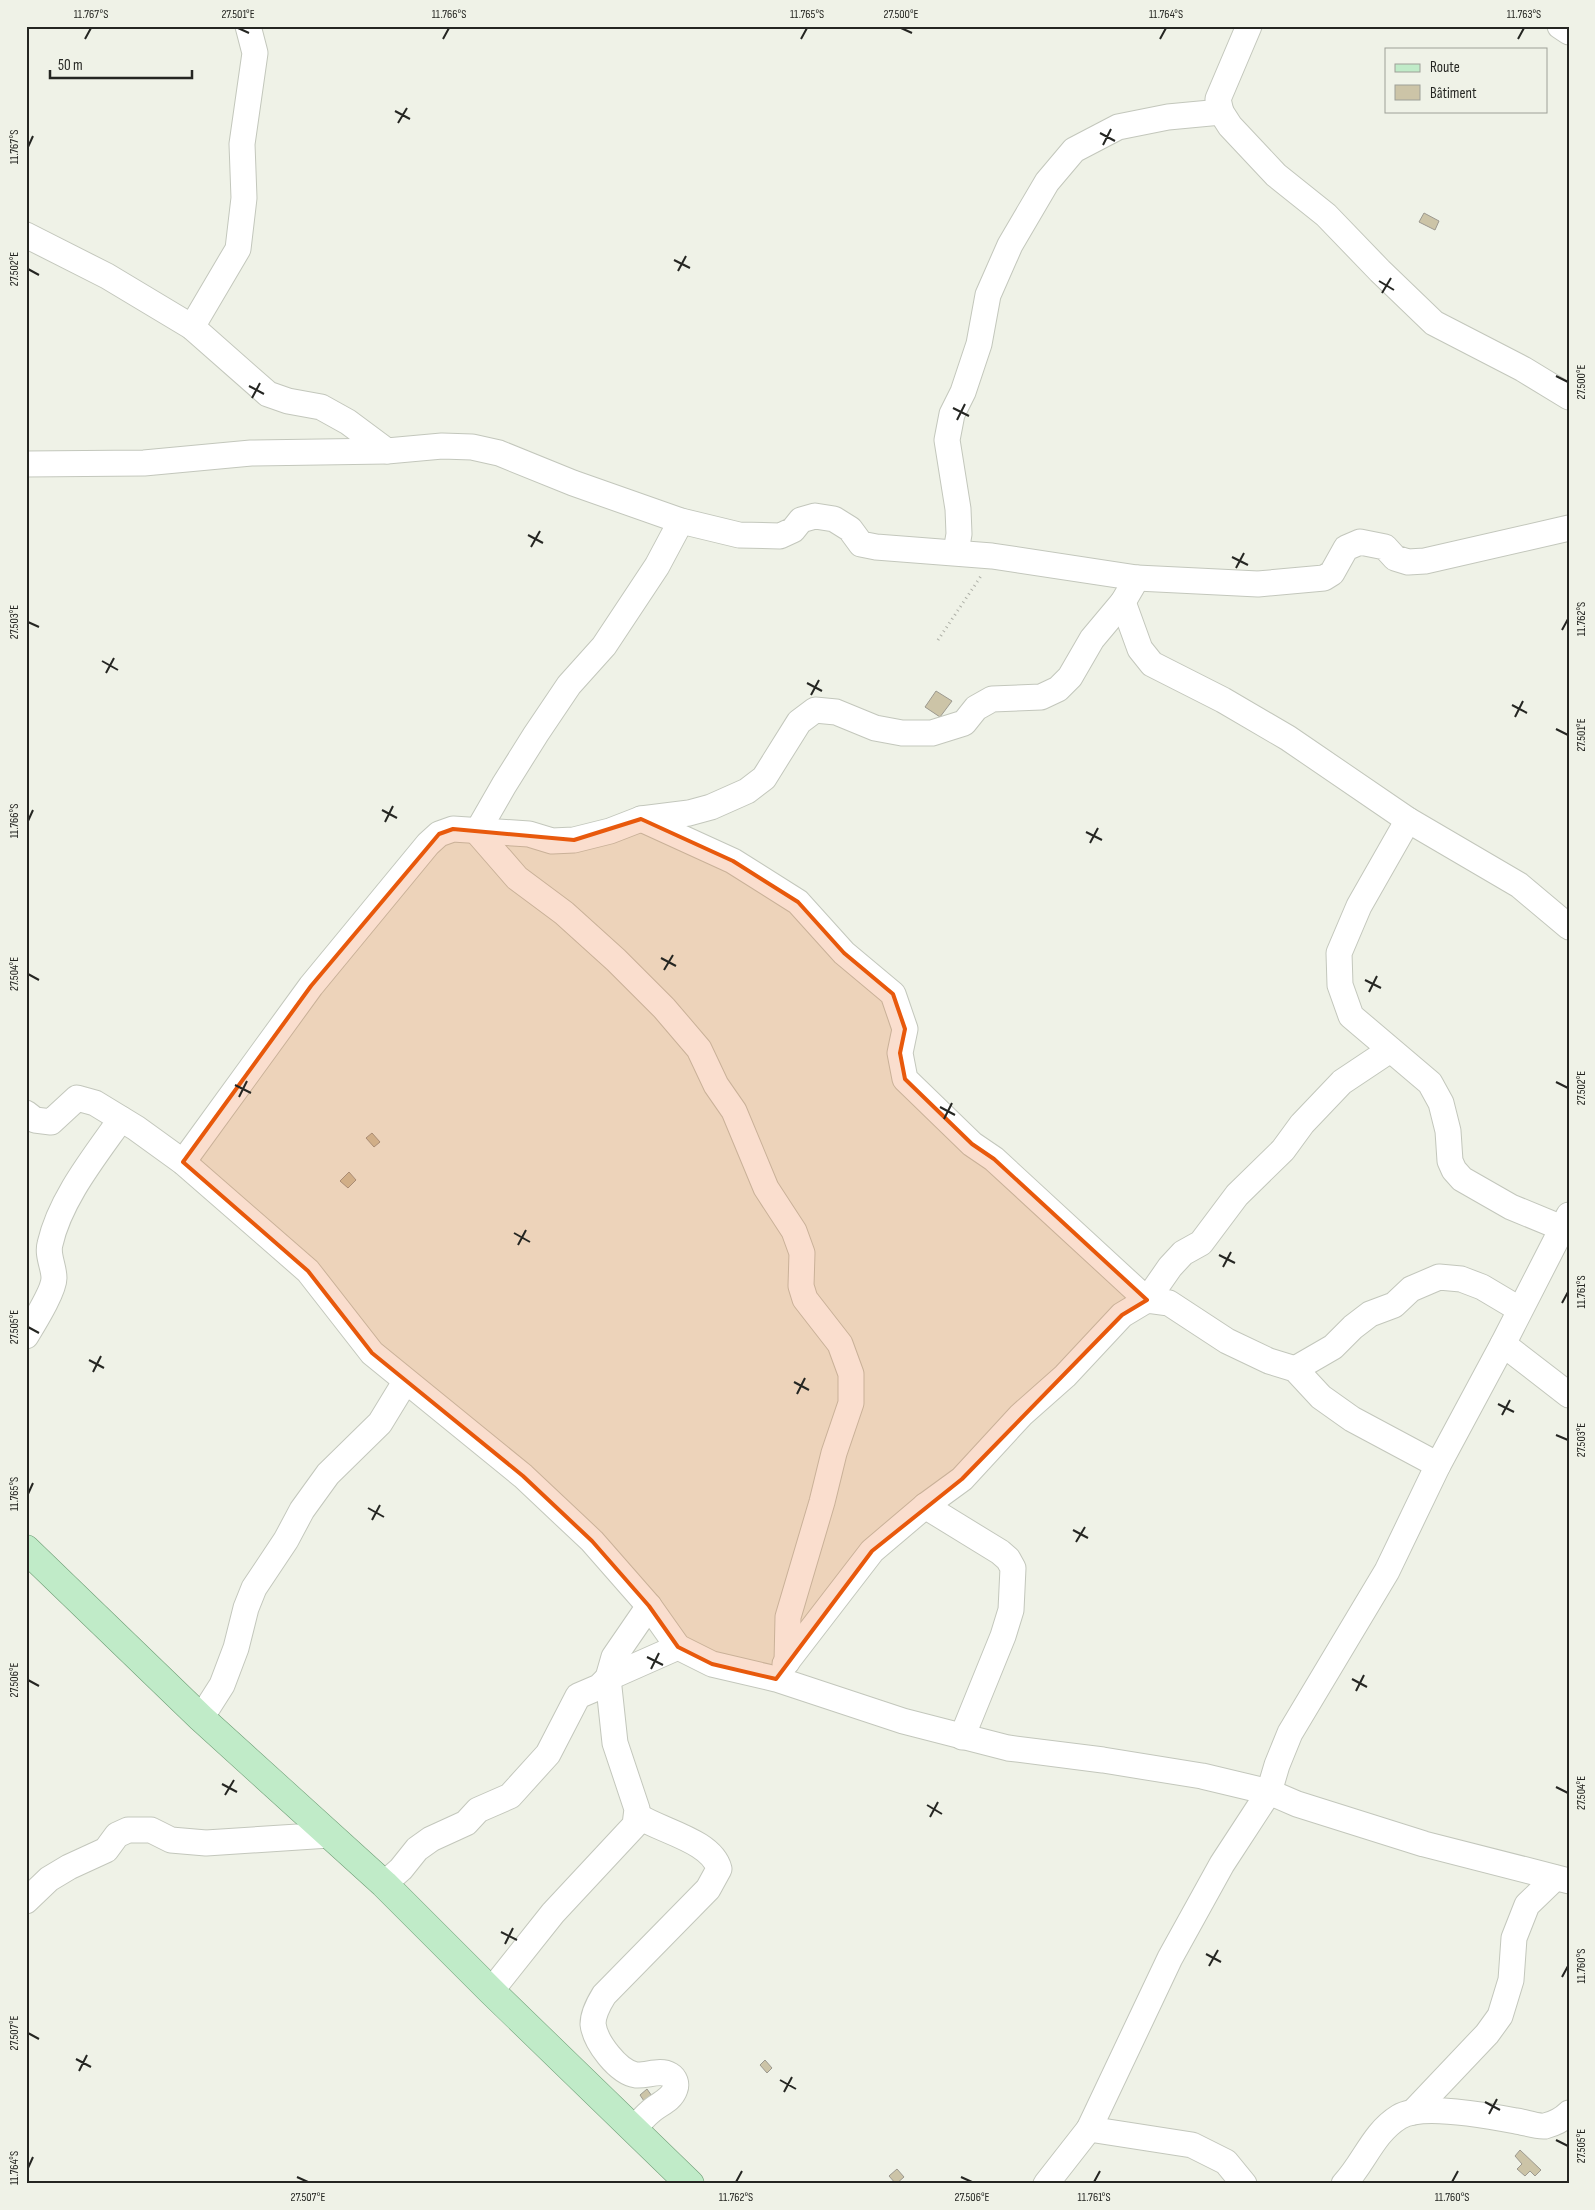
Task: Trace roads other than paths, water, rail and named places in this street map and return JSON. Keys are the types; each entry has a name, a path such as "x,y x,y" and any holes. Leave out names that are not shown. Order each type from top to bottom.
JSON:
{"main road":[{"path":"26,1549 201,1718 384,1884 490,1991 690,2184"}],"street":[{"path":"192,327 238,249 244,198 242,144 255,53 248,26"},
{"path":"1249,26 1221,88 1218,99 1221,112 1230,126 1276,175 1326,215 1434,323 1523,369 1569,397"},
{"path":"1560,26 1569,32"},
{"path":"956,552 959,534 958,509 948,440 952,414 963,392 979,344 988,295 1010,246 1047,182 1074,150 1118,127 1168,117 1221,112"},
{"path":"26,235 107,276 192,327 268,394 288,401 321,407 348,422 387,452"},
{"path":"26,464 144,463 251,453 387,452 442,446 472,447 499,453 572,483 680,521 739,535 780,536 793,530 801,520 815,516 834,519 850,529 861,544 876,547 992,556 1137,578 1258,584 1324,578 1332,573 1346,548 1360,542 1385,547 1395,558 1408,562 1425,561 1569,528"},
{"path":"478,832 504,785 536,734 569,685 604,646 657,566 680,521"},
{"path":"183,1162 311,986 428,844 440,834 453,829 529,834 552,841 574,840 610,831 641,819 689,813 730,800 747,791 764,778 799,722 815,710 836,712 875,728 902,733 932,732 964,723 976,708 992,699 1041,697 1058,689 1070,677 1092,639 1123,602 1137,578"},
{"path":"1123,602 1140,649 1152,664 1223,700 1288,738 1408,820 1519,885 1569,927"},
{"path":"641,819 733,861 798,902 844,953 893,994 906,1029 900,1053 905,1079 972,1144 994,1159 1147,1300 1169,1303 1226,1341 1295,1369 1321,1397 1352,1420 1438,1465"},
{"path":"1046,2184 1089,2129 1170,1958 1222,1864 1269,1792 1277,1765 1290,1733 1387,1571 1438,1465 1503,1344 1565,1221 1511,1207 1462,1179 1454,1170 1450,1161 1448,1131 1441,1103 1430,1083 1351,1016 1340,985 1339,954 1359,906 1408,820"},
{"path":"478,832 517,878 564,913 616,960 664,1008 700,1049 716,1085 734,1111 766,1188 794,1231 802,1253 801,1286 805,1299 840,1344 851,1374 850,1403 788,1617 782,1671"},
{"path":"782,1671 872,1551 925,1506 962,1479 1020,1415 1065,1376 1122,1315 1147,1300 1170,1267 1183,1253 1201,1243 1236,1194 1283,1150 1302,1124 1342,1082 1390,1050"},
{"path":"26,1113 35,1120 51,1122 78,1098 95,1103 183,1162 308,1271 372,1353 523,1476 592,1541 649,1606 678,1647 712,1664 782,1671 903,1721 1008,1748 1103,1760 1202,1776 1269,1792 1297,1804 1424,1844 1562,1880"},
{"path":"26,1336 48,1296 54,1278 49,1246 61,1216 79,1179 121,1119"},
{"path":"1295,1369 1333,1347 1353,1327 1370,1314 1394,1305 1411,1289 1439,1277 1461,1279 1482,1287 1519,1309"},
{"path":"1503,1344 1569,1395"},
{"path":"201,1718 222,1685 236,1648 246,1608 254,1588 286,1540 302,1510 328,1474 380,1423 406,1382"},
{"path":"925,1506 1000,1552 1008,1559 1013,1568 1011,1610 1004,1636 962,1736"},
{"path":"490,1991 553,1913 636,1824 638,1816 615,1743 608,1678 614,1657 649,1606"},
{"path":"384,1884 401,1869 417,1849 431,1839 466,1823 478,1810 510,1796 548,1754 578,1696 599,1687 608,1678 678,1647"},
{"path":"634,2129 651,2110 666,2101 675,2088 675,2080 671,2075 661,2072 639,2075 624,2069 608,2054 598,2040 593,2023 596,2008 604,1995 697,1902 708,1889 719,1869 717,1860 707,1850 652,1825 638,1816"},
{"path":"26,1901 49,1879 69,1867 106,1850 117,1835 128,1830 151,1830 171,1840 206,1843 328,1835"},
{"path":"1413,2112 1487,2034 1500,2016 1511,1980 1514,1938 1527,1905 1562,1880"},
{"path":"1344,2184 1354,2173 1380,2133 1400,2116 1413,2112 1470,2112 1544,2126 1569,2114"},
{"path":"1089,2129 1192,2145 1226,2162 1244,2184"}]}
